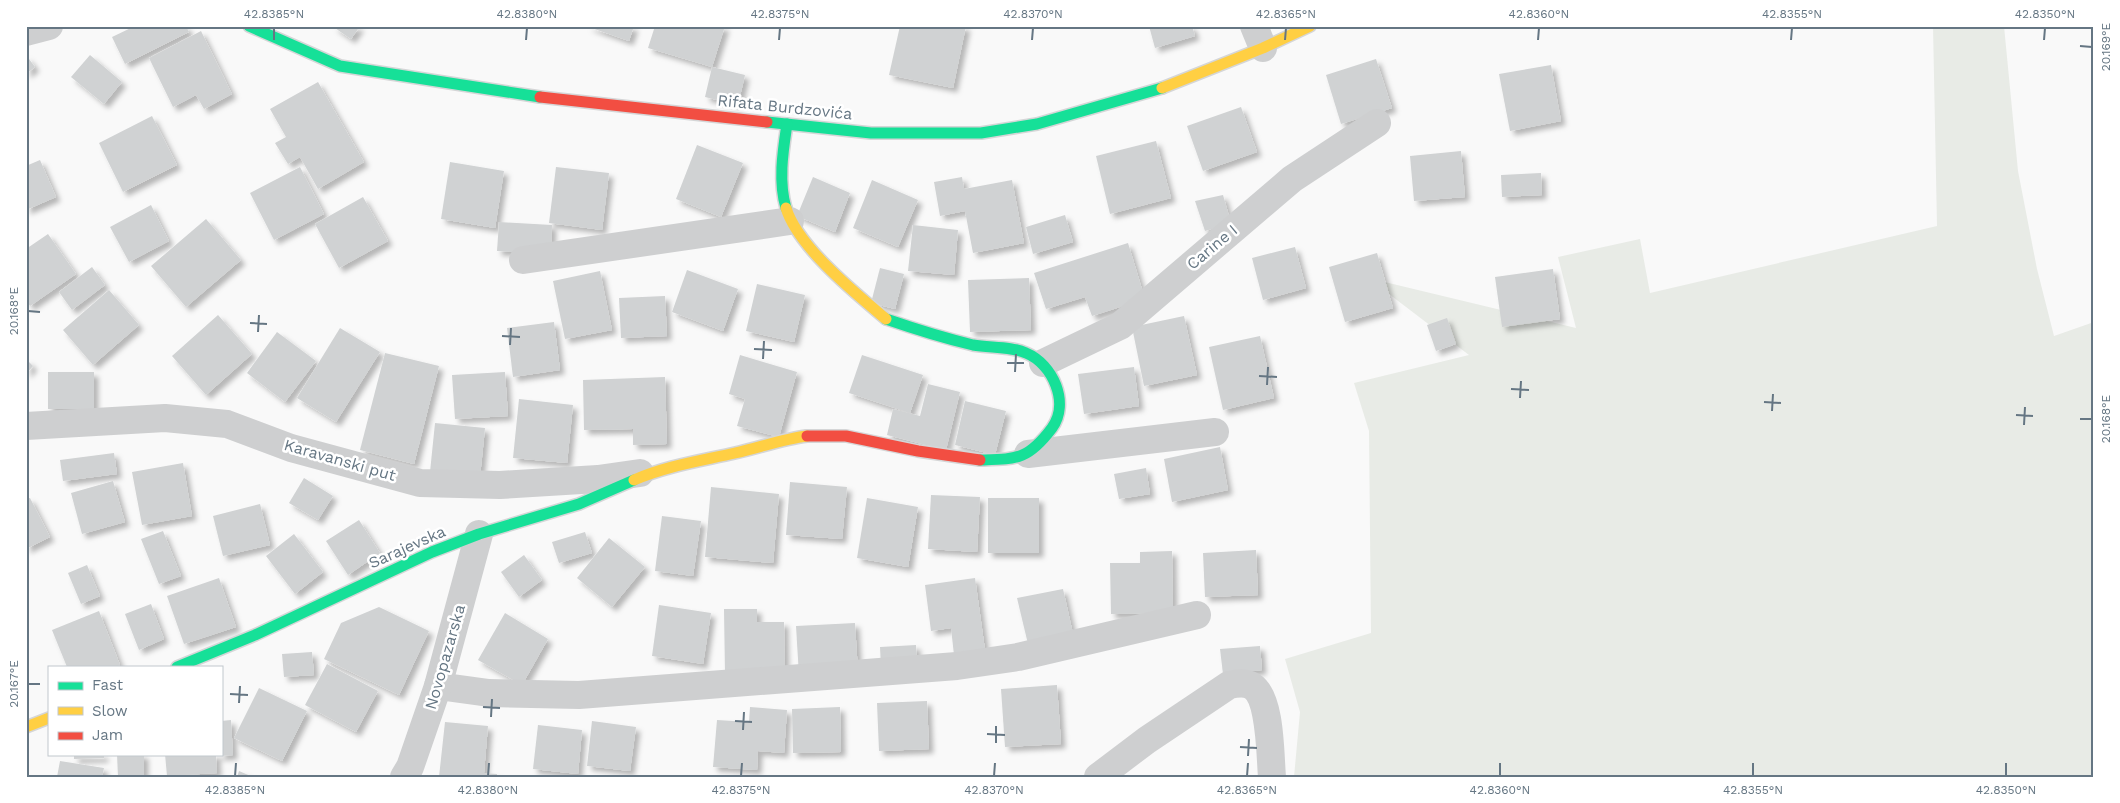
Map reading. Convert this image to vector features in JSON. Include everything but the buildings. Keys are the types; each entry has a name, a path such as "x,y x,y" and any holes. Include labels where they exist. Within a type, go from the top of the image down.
{"street":[{"path":"26,32 49,26"},
{"name":"Rifata Burdzovića","path":"249,26 340,66 559,100 871,134 980,133 1037,124 1151,92 1258,37 1310,26"},
{"name":"Carine I","path":"1043,363 1120,326 1292,179 1377,123"},
{"path":"787,124 783,150 782,180 784,204 790,221 814,252 852,291 886,319 930,334 975,345 1025,352 1043,363 1053,377 1059,401 1057,421 1043,440 1028,454"},
{"path":"523,260 790,221"},
{"name":"Karavanski put","path":"26,426 165,418 227,424 291,448 420,483 500,484 598,479 657,470"},
{"path":"1028,454 1215,432"},
{"name":"Sarajevska","path":"178,666 255,635 432,552 479,534 578,504 657,470 737,453 789,438 809,436 846,436 918,451 980,460 1009,460 1028,454"},
{"name":"Novopazarska","path":"404,777 410,767 438,686 479,534"},
{"path":"438,686 489,693 579,695 957,666 1018,657 1197,614"},
{"path":"1098,777 1147,740 1229,685 1242,682 1252,686 1260,693 1265,709 1272,777"},
{"path":"26,727 48,718"}],"shaded area":[{"path":"1933,26 2004,26 2018,171 2037,269 2054,336 2094,322 2094,777 1294,777 1300,712 1285,659 1371,633 1369,431 1354,383 1469,355 1368,278 1576,328 1558,257 1640,239 1650,293 1937,226"}],"traffic: fast":[{"path":"249,26 340,66 540,97"},
{"path":"767,122 871,133 981,133 1037,124 1162,88"},
{"path":"786,208 782,177 787,124"},
{"path":"886,319 973,345 1007,348 1026,353 1036,358 1051,375 1059,396 1059,407 1057,418 1044,439 1021,456 980,460"},
{"path":"179,666 255,635 432,552 479,534 579,504 634,480"}],"traffic: slow":[{"path":"1162,88 1263,48 1310,26"},
{"path":"786,208 792,223 815,253 844,283 886,319"},
{"path":"634,480 671,467 807,436"},
{"path":"26,727 48,718"}],"traffic: jam":[{"path":"540,97 767,122"},
{"path":"807,436 846,436 918,451 980,460"}]}
